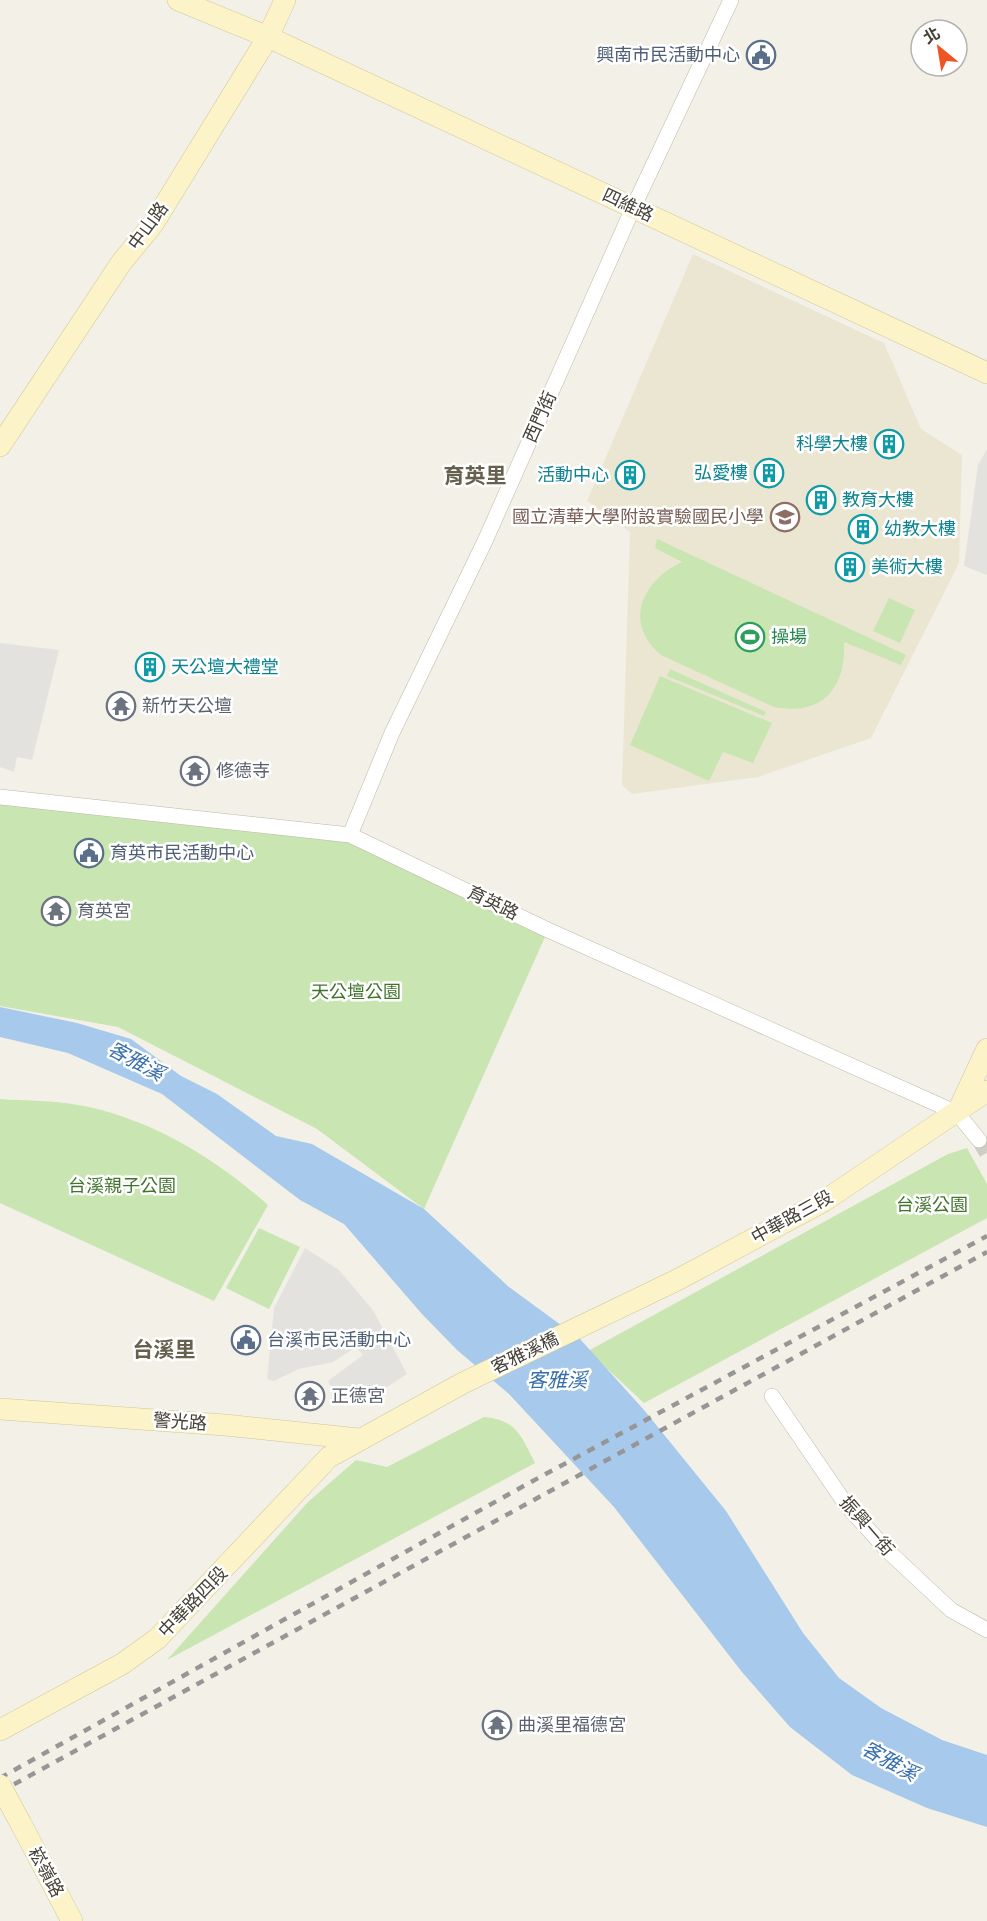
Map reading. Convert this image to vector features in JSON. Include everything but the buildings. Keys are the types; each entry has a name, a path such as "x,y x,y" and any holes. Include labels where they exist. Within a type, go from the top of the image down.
{"street":[{"name":"四維路","path":"178,0 268,37 987,373"},
{"name":"中山路","path":"0,446 121,263 153,224 268,37 285,0"},
{"name":"西門街","path":"351,835 392,733 485,541 633,208 731,0"},
{"name":"育英路","path":"0,798 351,835 548,930 957,1113"},
{"path":"979,1140 957,1113 986,1054"},
{"name":"中華路三段","path":"586,1323 679,1279 824,1201 987,1091"},
{"name":"客雅溪橋","path":"359,1439 464,1383 586,1323"},
{"name":"振興一街","path":"772,1396 848,1506 888,1551 951,1610 987,1630"},
{"name":"警光路","path":"0,1409 225,1425 359,1439"},
{"name":"中華路四段","path":"0,1730 122,1664 157,1640 329,1457 359,1439"},
{"name":"崧嶺路","path":"0,1785 72,1921"}],"shaded area":[{"name":"國立清華大學附設實驗國民小學","path":"693,254 884,343 921,429 962,455 959,563 871,738 758,777 632,794 622,785 630,532 587,501"},
{"path":"987,449 987,575 964,566 978,465"},
{"path":"0,643 59,650 32,760 17,757 14,772 0,767"},
{"path":"305,1248 339,1270 373,1310 407,1374 378,1393 338,1400 328,1381 363,1355 356,1347 333,1362 299,1369 274,1381 267,1379 274,1308"}],"green space":[{"path":"657,539 906,655 901,665 844,642 844,658 836,685 818,703 791,709 774,707 661,655 649,642 642,629 640,616 642,603 657,579 682,562 655,548"},
{"path":"889,598 915,610 900,643 873,631"},
{"path":"670,669 766,712 764,716 667,676"},
{"path":"660,676 772,723 753,763 723,752 709,781 630,745"},
{"name":"天公壇公園","path":"0,801 350,835 548,930 424,1209 317,1129 118,1027 0,1006"},
{"name":"台溪親子公園","path":"0,1099 69,1103 130,1119 203,1156 226,1171 268,1205 214,1301 0,1203"},
{"name":"台溪公園","path":"967,1148 987,1184 987,1218 644,1403 588,1351 948,1154"},
{"path":"259,1228 300,1247 269,1309 226,1288"},
{"path":"484,1417 504,1422 517,1431 535,1463 167,1660 308,1502 356,1460 387,1467"}],"water":[{"name":"客雅溪","path":"0,1007 77,1023 131,1039 181,1076 217,1094 276,1136 312,1144 424,1209 509,1287 580,1339 644,1410 726,1511 803,1633 839,1678 881,1708 942,1740 987,1755 987,1827 927,1808 852,1775 790,1727 742,1672 614,1507 509,1394 457,1350 422,1314 344,1224 300,1200 162,1094 68,1053 0,1037"}],"tunnel":[{"path":"979,1140 987,1154"}],"railway":[{"path":"0,1778 529,1483 987,1236"},
{"path":"0,1792 987,1252"}],"place":[{"name":"興南市民活動中心","path":"761,55"},
{"name":"科學大樓","path":"889,444"},
{"name":"弘愛樓","path":"769,473"},
{"name":"活動中心","path":"630,475"},
{"name":"教育大樓","path":"821,500"},
{"name":"國立清華大學附設實驗國民小學","path":"785,517"},
{"name":"幼教大樓","path":"863,529"},
{"name":"美術大樓","path":"850,567"},
{"name":"操場","path":"750,637"},
{"name":"天公壇大禮堂","path":"150,667"},
{"name":"新竹天公壇","path":"121,706"},
{"name":"修德寺","path":"195,771"},
{"name":"育英市民活動中心","path":"89,853"},
{"name":"育英宮","path":"56,911"},
{"name":"台溪市民活動中心","path":"246,1340"},
{"name":"正德宮","path":"310,1396"},
{"name":"曲溪里福德宮","path":"497,1725"}],"district":[{"name":"育英里","path":"475,476"},
{"name":"台溪里","path":"164,1350"}]}
